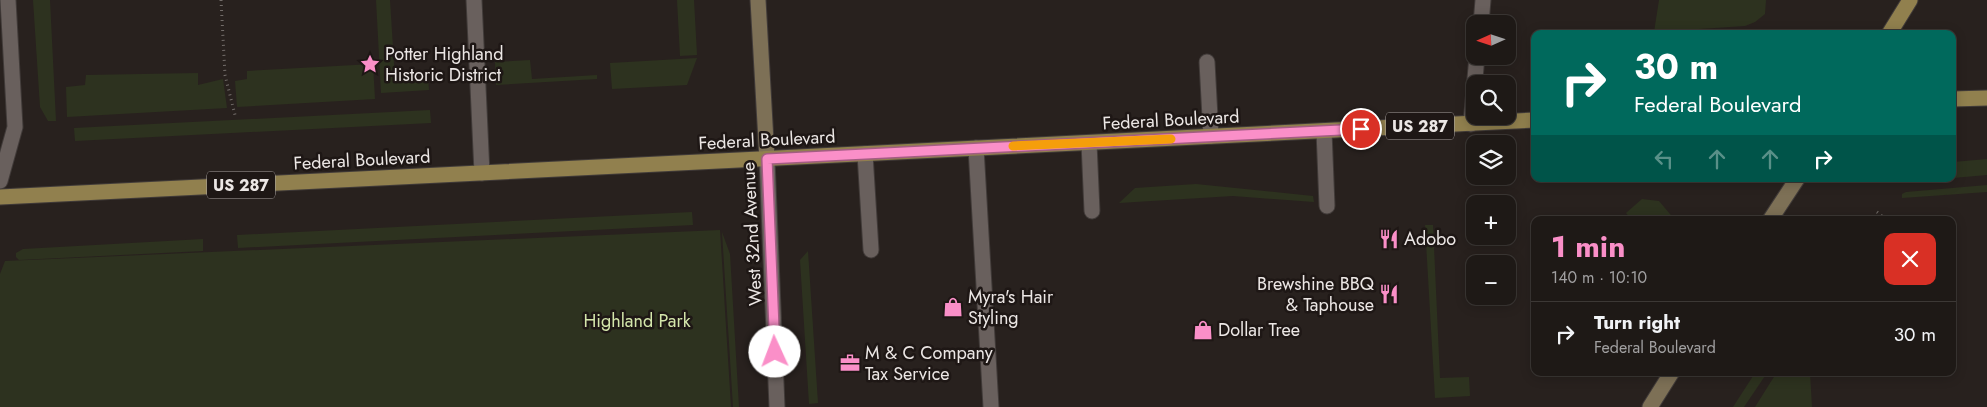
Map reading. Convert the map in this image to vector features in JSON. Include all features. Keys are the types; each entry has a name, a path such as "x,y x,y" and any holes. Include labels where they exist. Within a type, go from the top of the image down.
{"main road":[{"path":"1891,30 1910,0"},
{"path":"1956,99 1987,98"},
{"name":"Federal Boulevard","path":"1516,121 1531,120"},
{"name":"Federal Boulevard","path":"0,197 1466,124"}],"street":[{"path":"0,181 15,126 8,0"},
{"path":"474,0 482,173"},
{"name":"West 32nd Avenue","path":"758,0 767,159 777,407"},
{"path":"1481,15 1483,0"},
{"path":"1207,62 1210,136"},
{"path":"1324,131 1327,206"},
{"path":"1089,143 1092,211"},
{"path":"976,148 991,407"},
{"path":"865,154 871,250"},
{"path":"1773,216 1795,182"},
{"path":"1650,407 1669,376"}],"path":[{"path":"221,0 225,75 234,114"},
{"path":"1877,212 1882,216"}],"green space":[{"path":"33,0 50,0 56,121 48,121 40,107"},
{"path":"376,0 390,0 395,79 428,77 429,90 381,93"},
{"path":"677,0 694,0 697,55 680,56"},
{"path":"1659,0 1766,0 1765,14 1755,22 1745,26 1654,30"},
{"path":"697,58 687,85 612,89 610,63"},
{"path":"530,60 532,79 597,75 597,79 496,85 495,62"},
{"path":"373,64 375,99 237,107 235,81 247,79 247,71"},
{"path":"198,73 198,85 223,79 227,108 67,117 66,87 85,85 86,75"},
{"path":"430,110 431,123 75,141 74,128"},
{"path":"1987,159 1987,175 1956,178 1956,162"},
{"path":"1196,184 1313,196 1314,202 1233,196 1119,203 1135,188"},
{"path":"1987,185 1987,192 1902,198 1902,194 1906,192"},
{"path":"1642,199 1659,201 1672,216 1629,216 1626,213"},
{"path":"692,212 693,225 238,248 237,235"},
{"path":"1425,225 1433,225 1440,378 1469,377 1470,396 1435,398"},
{"name":"Highland Park","path":"720,230 731,407 0,407 0,274 5,261"},
{"path":"722,232 730,254 739,407 733,407"},
{"path":"203,239 203,251 19,260 16,257 16,253 23,249"},
{"path":"808,251 818,403 809,404 800,260"},
{"path":"1753,376 1765,376 1744,407 1733,407"},
{"path":"1774,376 1810,376 1812,407 1755,407"}],"slow traffic":[{"path":"1013,146 1171,139"}],"place":[{"name":"Potter Highland Historic District","path":"370,64"},
{"name":"Adobo","path":"1389,239"},
{"name":"Brewshine BBQ & Taphouse","path":"1389,294"},
{"name":"Myra's Hair Styling","path":"953,307"},
{"name":"Dollar Tree","path":"1203,330"},
{"name":"M & C Company Tax Service","path":"850,363"}],"route":[{"path":"775,352 767,159 1361,129"}]}
